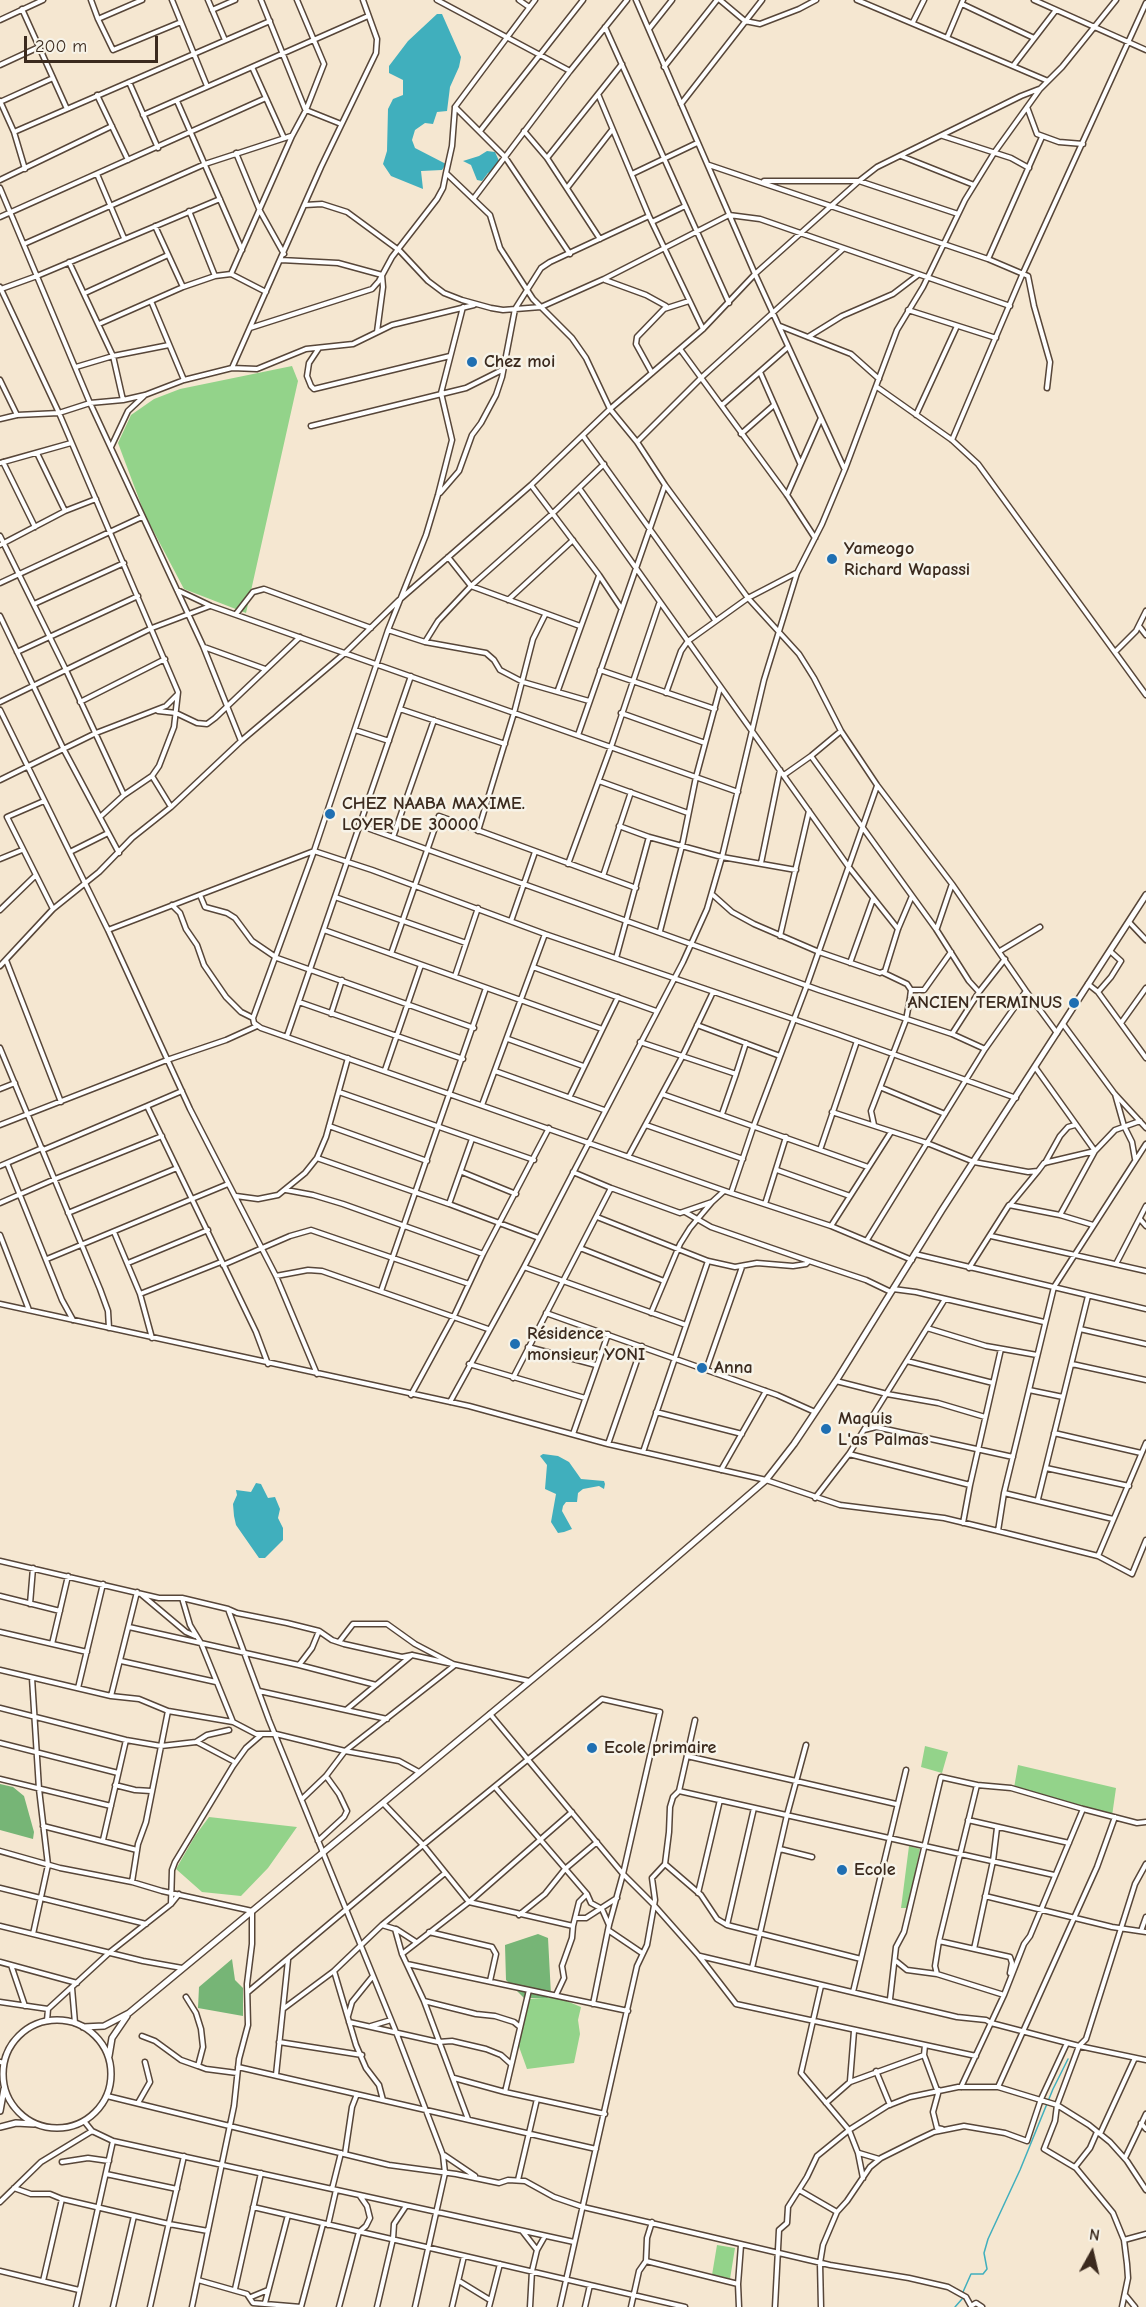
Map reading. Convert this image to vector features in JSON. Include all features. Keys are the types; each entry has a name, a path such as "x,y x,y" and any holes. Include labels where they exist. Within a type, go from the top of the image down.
{"street":[{"path":"0,20 43,0"},
{"path":"91,0 113,50 181,22"},
{"path":"98,19 142,0"},
{"path":"172,0 207,86"},
{"path":"208,0 225,40"},
{"path":"212,9 235,0"},
{"path":"261,0 306,110 342,124"},
{"path":"231,274 292,136 306,110 324,64 297,0"},
{"path":"232,368 376,53 377,39 363,0"},
{"path":"437,0 570,71"},
{"path":"519,0 530,7"},
{"path":"250,329 368,291 376,285 398,249 437,199 452,146 455,107 535,0"},
{"path":"480,131 583,0"},
{"path":"474,198 627,0"},
{"path":"636,0 755,274 845,469"},
{"path":"649,29 672,0"},
{"path":"664,67 718,0 746,21 765,23 816,0"},
{"path":"681,104 762,0"},
{"path":"857,0 1048,81"},
{"path":"913,22 924,0"},
{"path":"1034,0 1146,50"},
{"path":"450,1402 524,1267 674,978 712,894 764,680 797,573 845,469 892,343 927,279 958,214 994,153 1040,89 1062,68 1116,0"},
{"path":"947,38 963,2 1034,38"},
{"path":"952,440 1023,273 1146,3"},
{"path":"22,9 67,109"},
{"path":"1013,66 1056,10"},
{"path":"143,115 368,16"},
{"path":"14,132 270,21"},
{"path":"605,27 729,303"},
{"path":"0,65 39,47"},
{"path":"547,158 622,64"},
{"path":"252,67 284,138"},
{"path":"25,168 14,132 0,102 53,78"},
{"path":"129,82 158,148"},
{"path":"0,966 52,909 119,852 132,838 171,807 241,741 345,653 398,601 531,484 610,409 703,329 755,274 859,181 878,167 1040,89"},
{"path":"598,94 649,216 703,329"},
{"path":"97,95 128,160"},
{"path":"0,217 266,98"},
{"path":"177,100 242,250"},
{"path":"455,107 505,157 570,254"},
{"path":"1027,107 1032,116 1034,130 1042,137 1083,144"},
{"path":"0,180 112,126"},
{"path":"567,188 612,129"},
{"path":"524,131 547,158 600,239"},
{"path":"24,244 205,164 292,136"},
{"path":"942,136 1024,164 1029,168"},
{"path":"987,259 1042,137"},
{"path":"632,174 697,143"},
{"path":"236,153 260,211 284,254"},
{"path":"901,156 974,185"},
{"path":"708,165 1023,273 1030,280 1034,306 1048,352 1050,362 1047,388"},
{"path":"446,173 490,215 500,248 527,290 572,338 586,358 610,409 637,442 748,598 799,654 841,731 877,785 952,884 1057,1033"},
{"path":"97,174 124,238"},
{"path":"760,181 859,181 958,214"},
{"path":"0,188 90,403 203,646 241,741"},
{"path":"100,817 124,795 152,776 168,745 176,713 178,692 166,659 59,413 0,288 37,276 219,199"},
{"path":"305,205 322,204 347,212 398,249 428,281 444,293 478,305 515,309 541,307 604,279 729,215 752,217 1010,306"},
{"path":"652,222 685,206"},
{"path":"189,212 214,276"},
{"path":"438,495 462,465 472,435 496,395 515,309 544,265 649,216"},
{"path":"155,226 183,287"},
{"path":"637,442 702,377 843,249"},
{"path":"85,293 168,255"},
{"path":"281,260 338,263 382,275"},
{"path":"69,262 113,356 123,400"},
{"path":"99,324 214,276 231,274 266,292"},
{"path":"377,333 383,287 382,275"},
{"path":"808,338 842,316 893,294 918,275"},
{"path":"604,279 646,295 667,307"},
{"path":"151,301 184,380"},
{"path":"652,373 635,341 667,307 690,301"},
{"path":"0,419 17,415 59,413 90,403 123,400 145,395 184,380 232,368 257,369 306,349 354,344 392,325 478,305"},
{"path":"253,1018 277,958 398,601 426,535 438,495 452,440 441,393 463,307"},
{"path":"908,310 996,338"},
{"path":"780,326 851,354 879,379"},
{"path":"916,415 957,326"},
{"path":"76,367 113,356 170,345"},
{"path":"722,405 789,347"},
{"path":"320,348 309,363 307,376 310,386 315,389 451,356"},
{"path":"681,349 787,495 814,538"},
{"path":"311,426 466,388 502,370"},
{"path":"760,372 800,463"},
{"path":"1,383 17,415"},
{"path":"877,387 952,440 978,464 1146,695"},
{"path":"111,447 128,411 145,395"},
{"path":"741,434 774,405"},
{"path":"787,495 821,417"},
{"path":"583,436 716,620"},
{"path":"35,527 1,462 71,443"},
{"path":"37,453 64,512"},
{"path":"425,642 438,621 471,586 604,464"},
{"path":"531,484 621,608"},
{"path":"578,735 665,484"},
{"path":"579,488 848,866 898,929"},
{"path":"2,544 64,512 96,499"},
{"path":"0,583 142,517"},
{"path":"0,536 50,636 124,795"},
{"path":"508,600 573,540"},
{"path":"448,557 471,586 580,626"},
{"path":"34,604 124,563"},
{"path":"666,693 681,651 688,640 748,598 797,573"},
{"path":"558,690 599,575"},
{"path":"236,614 254,592 264,589 371,628"},
{"path":"176,590 211,606 738,792"},
{"path":"17,652 138,596"},
{"path":"568,864 611,747 659,603"},
{"path":"0,702 152,628 211,606"},
{"path":"1115,652 1139,626 1146,611"},
{"path":"478,831 523,682 533,639 545,615"},
{"path":"0,616 64,750 119,852"},
{"path":"1139,626 1146,634"},
{"path":"388,630 425,642 486,653 501,670 523,682 558,690 590,701"},
{"path":"155,711 176,713 197,723 207,724 300,637"},
{"path":"203,646 265,669"},
{"path":"80,702 166,659"},
{"path":"600,670 715,709"},
{"path":"286,1036 411,676"},
{"path":"660,932 682,846 696,777 721,687"},
{"path":"0,780 29,768 96,733 155,711 171,702 178,692"},
{"path":"400,709 505,744"},
{"path":"0,710 108,930 182,1091 276,1276 317,1374"},
{"path":"621,714 705,743"},
{"path":"393,837 434,720"},
{"path":"355,730 389,741"},
{"path":"784,775 841,731"},
{"path":"811,756 979,992"},
{"path":"761,863 780,770"},
{"path":"152,776 171,807"},
{"path":"598,781 688,813"},
{"path":"731,1193 877,785"},
{"path":"603,876 631,792"},
{"path":"0,820 44,801"},
{"path":"780,936 809,811"},
{"path":"391,954 439,816 636,888"},
{"path":"7,817 52,909"},
{"path":"359,825 951,1034 985,1049"},
{"path":"619,826 649,837 722,857 796,870"},
{"path":"70,852 108,833"},
{"path":"616,958 649,837"},
{"path":"0,859 22,850"},
{"path":"108,930 314,851 1016,1098"},
{"path":"511,921 535,852"},
{"path":"0,909 35,876"},
{"path":"936,929 952,884"},
{"path":"712,894 732,912 780,936 819,952 884,973 907,984 911,990 906,1020 872,1111 874,1125"},
{"path":"200,895 205,907 227,913 235,918 252,941 277,958 474,1028"},
{"path":"83,2027 104,2025 129,2013 530,1681 714,1527 766,1480 794,1444 836,1381 1146,895"},
{"path":"884,973 898,929 912,896"},
{"path":"335,897 466,943"},
{"path":"850,963 873,899"},
{"path":"172,905 180,913 204,965 226,997 241,1012 253,1018 257,1026"},
{"path":"455,976 478,908"},
{"path":"1129,922 1146,940"},
{"path":"1000,951 1040,927"},
{"path":"324,930 602,1029"},
{"path":"482,1105 508,1040 545,934"},
{"path":"1098,992 1121,961 1110,951"},
{"path":"911,990 924,990 951,952"},
{"path":"951,1034 979,992 1005,959"},
{"path":"6,960 61,1102"},
{"path":"385,1070 421,965"},
{"path":"534,967 656,1011"},
{"path":"331,1014 342,980"},
{"path":"1089,984 1098,992 1146,1058"},
{"path":"381,1291 440,1127 486,988"},
{"path":"867,1240 985,1049 1026,991"},
{"path":"628,1156 681,1058 713,992"},
{"path":"1121,1023 1145,992"},
{"path":"570,1096 618,997"},
{"path":"298,1002 463,1059"},
{"path":"1063,1024 1114,1093 1146,1128"},
{"path":"698,1025 780,1056"},
{"path":"0,1125 167,1060 226,1040 257,1026 914,1257 1146,1309"},
{"path":"508,1040 583,1066"},
{"path":"820,1150 857,1041"},
{"path":"640,1042 681,1058 736,1074"},
{"path":"722,1114 746,1043"},
{"path":"0,1048 108,1311 109,1328"},
{"path":"235,1196 266,1198 286,1190 305,1173 316,1158 329,1126 348,1057"},
{"path":"1035,1067 1095,1151"},
{"path":"495,1071 604,1110"},
{"path":"0,1089 15,1083"},
{"path":"882,1088 945,1114"},
{"path":"0,1166 182,1091"},
{"path":"339,1092 534,1160"},
{"path":"1114,1093 1124,1126 1132,1142 1135,1159"},
{"path":"662,1094 868,1167"},
{"path":"147,1106 256,1332 268,1364"},
{"path":"832,1112 927,1143 974,1162 1028,1172 1038,1171"},
{"path":"1060,1215 1095,1151 1115,1130 1140,1121"},
{"path":"646,1125 743,1159"},
{"path":"969,1268 1010,1205 1044,1163 1060,1136 1068,1127 1075,1125"},
{"path":"329,1126 427,1161"},
{"path":"411,1395 549,1128"},
{"path":"831,1226 891,1132"},
{"path":"0,1203 162,1136"},
{"path":"765,1204 786,1137"},
{"path":"450,1204 472,1139"},
{"path":"998,1531 1004,1493 1054,1287 1146,1144"},
{"path":"1142,1150 1146,1154"},
{"path":"1044,1163 1095,1151"},
{"path":"316,1158 450,1204 539,1238"},
{"path":"7,1163 65,1306 74,1321"},
{"path":"68,1213 177,1168"},
{"path":"777,1170 850,1196"},
{"path":"462,1172 516,1194"},
{"path":"573,1172 678,1212 685,1212 712,1202"},
{"path":"47,1259 228,1184"},
{"path":"513,1377 611,1188"},
{"path":"286,1190 313,1195 405,1224 483,1254"},
{"path":"651,1313 677,1250 697,1220 724,1191"},
{"path":"1010,1205 1060,1215 1092,1225"},
{"path":"1116,1264 1146,1206"},
{"path":"685,1212 697,1220 744,1239 892,1290 945,1299 1044,1322"},
{"path":"597,1217 708,1261 742,1267 757,1263 801,1265 809,1261"},
{"path":"1140,1219 1146,1226"},
{"path":"127,1263 208,1230"},
{"path":"140,1294 311,1230 469,1284"},
{"path":"114,1232 140,1294 152,1338"},
{"path":"0,1235 29,1311"},
{"path":"991,1236 1146,1271"},
{"path":"580,1248 664,1281"},
{"path":"643,1452 708,1261"},
{"path":"524,1267 686,1325"},
{"path":"706,1370 742,1267"},
{"path":"276,1276 319,1270 488,1329"},
{"path":"1038,1499 1088,1296"},
{"path":"815,1498 849,1454 945,1299"},
{"path":"0,1304 450,1402 608,1444 766,1480 840,1505 920,1515 998,1531 1098,1557 1132,1574 1146,1540"},
{"path":"546,1313 766,1391 815,1412"},
{"path":"927,1328 1001,1349 1037,1355"},
{"path":"1080,1329 1146,1344"},
{"path":"573,1434 608,1335"},
{"path":"608,1444 642,1346"},
{"path":"528,1347 596,1365"},
{"path":"963,1523 1001,1349"},
{"path":"907,1362 993,1383"},
{"path":"469,1364 585,1398"},
{"path":"1071,1364 1146,1380"},
{"path":"836,1381 887,1394 938,1403 985,1417"},
{"path":"1029,1390 1063,1396"},
{"path":"721,1470 766,1391"},
{"path":"656,1412 742,1434"},
{"path":"872,1417 876,1427"},
{"path":"863,1430 876,1427 1013,1456"},
{"path":"1054,1433 1142,1453"},
{"path":"1098,1557 1146,1443"},
{"path":"849,1454 970,1485"},
{"path":"1046,1468 1129,1486"},
{"path":"1004,1493 1113,1518"},
{"path":"0,1561 159,1598 182,1598 319,1631 339,1642 402,1657 412,1655 530,1681"},
{"path":"30,1604 33,1568"},
{"path":"52,1644 68,1576"},
{"path":"78,1688 103,1584"},
{"path":"111,1696 138,1593"},
{"path":"138,1593 186,1632 196,1637"},
{"path":"0,1596 60,1611"},
{"path":"182,1598 196,1637 201,1643 233,1722"},
{"path":"228,1609 443,2155 445,2173 415,2307"},
{"path":"233,1621 237,1613"},
{"path":"339,1642 353,1624 387,1624 415,1644 455,1665"},
{"path":"129,1626 299,1665 376,1686"},
{"path":"299,1665 317,1640 319,1631"},
{"path":"0,1632 87,1652"},
{"path":"345,1710 412,1655"},
{"path":"122,1661 216,1682"},
{"path":"302,1800 326,1776 345,1751 455,1665"},
{"path":"0,1670 111,1696 139,1699 168,1712 233,1722 262,1735"},
{"path":"32,1678 39,1789 48,1865 33,1934"},
{"path":"259,1691 388,1719"},
{"path":"248,1992 602,1699 660,1712 593,2004"},
{"path":"0,1708 126,1740 161,1746 196,1742 207,1735 230,1730"},
{"path":"132,1882 137,1850 147,1822 168,1712"},
{"path":"490,1714 623,1874 699,1956 736,2004 976,2056"},
{"path":"560,2307 628,2011 642,1953 647,1945 653,1904 652,1878 665,1864 670,1807 673,1797 679,1791 695,1720"},
{"path":"171,1904 172,1870 190,1836 254,1739 262,1735 276,1734 345,1751 399,1761 419,1772"},
{"path":"103,1840 126,1740"},
{"path":"196,1742 233,1761"},
{"path":"0,1743 118,1773"},
{"path":"752,1968 787,1815 806,1745"},
{"path":"687,1756 897,1804"},
{"path":"853,1992 906,1770"},
{"path":"318,1841 344,1817 347,1811 339,1794 326,1776"},
{"path":"890,2000 896,1947 904,1932 941,1777 977,1785 1011,1788 1083,1809 1137,1822 1146,1822"},
{"path":"0,1779 111,1806"},
{"path":"115,1785 152,1791"},
{"path":"937,1974 935,1966 939,1941 977,1785"},
{"path":"495,1786 587,1894 591,1903 602,1909 609,1928 642,1953"},
{"path":"679,1791 1054,1875"},
{"path":"698,1893 720,1800"},
{"path":"383,1802 423,1845 469,1902 573,1926"},
{"path":"727,1926 754,1808"},
{"path":"961,2087 1004,1995 1083,1809"},
{"path":"402,1954 469,1902 572,1812"},
{"path":"998,2087 1097,1867 1115,1817"},
{"path":"968,1820 1069,1843"},
{"path":"43,1826 137,1850"},
{"path":"974,1949 993,1861 997,1828"},
{"path":"518,1915 545,1894 565,1869 597,1842"},
{"path":"780,1849 812,1857"},
{"path":"0,1851 48,1865 132,1882 252,1911"},
{"path":"665,1864 698,1893 717,1919 727,1926 861,1959"},
{"path":"1122,2307 1128,2277 1124,2240 1113,2213 1075,2167 1044,2149 1056,2121 1057,2105 1079,2046 1086,2039 1135,1884 1145,1871 1146,1864"},
{"path":"283,2009 334,1971 382,1925 446,1874"},
{"path":"0,1888 147,1924"},
{"path":"47,2021 48,2009 110,1952 171,1904 179,1894"},
{"path":"556,1995 564,1978 562,1966 572,1938 580,1899 587,1894"},
{"path":"985,1896 1112,1927 1144,1932 1146,1917"},
{"path":"576,1918 586,1918 617,1898"},
{"path":"192,2307 230,2127 238,2067 248,2025 252,1911"},
{"path":"382,1925 395,1929 416,1942"},
{"path":"0,1926 183,1968"},
{"path":"395,1929 402,1954 424,2001 469,2120"},
{"path":"429,1932 492,1947 496,1954 490,1982"},
{"path":"939,1941 1010,1957 1012,1963 1009,1982"},
{"path":"699,1956 957,2017 986,2020 1067,2043 1146,2060"},
{"path":"276,2075 288,1959"},
{"path":"895,1961 907,1970 937,1974 1004,1995"},
{"path":"0,1962 77,1983"},
{"path":"407,1964 628,2011"},
{"path":"10,1965 25,2006"},
{"path":"334,1971 343,2006 366,2068 379,2085 383,2100"},
{"path":"348,2019 352,2002 373,1976"},
{"path":"821,1986 801,2073 849,2130 858,2153 863,2178"},
{"path":"72,1987 75,2023"},
{"path":"505,2092 529,1990"},
{"path":"186,1997 196,2013 201,2029 203,2047 198,2066"},
{"path":"424,2001 476,2014 495,2016 520,2026"},
{"path":"0,2002 48,2009"},
{"path":"343,2006 352,2002"},
{"path":"0,2127 16,2123 61,2128 84,2121 100,2108 107,2096 112,2077 109,2058 112,2038 129,2013"},
{"path":"348,2019 367,2026 438,2042 453,2041 486,2049 501,2055 511,2064"},
{"path":"367,2026 391,2020"},
{"path":"0,2111 4,2087 2,2062 11,2046 23,2032 47,2021 75,2023 101,2042 109,2058"},
{"path":"850,2082 854,2031"},
{"path":"142,2036 155,2041 181,2060 198,2066 237,2073"},
{"path":"279,2042 362,2055"},
{"path":"821,2307 820,2263 823,2245 837,2212 870,2167 879,2159 917,2139 944,2130 972,2127 1005,2133 1027,2142 1041,2099 1067,2043"},
{"path":"925,2045 924,2055 938,2090 933,2112 937,2128 944,2130"},
{"path":"826,2103 850,2082 924,2055"},
{"path":"1075,2167 1090,2148 1135,2058"},
{"path":"138,2103 150,2082 145,2062"},
{"path":"238,2067 596,2150"},
{"path":"876,2071 891,2105"},
{"path":"453,2077 505,2092 604,2114"},
{"path":"4,2087 16,2110 36,2124"},
{"path":"775,2307 778,2230 787,2223 788,2207 820,2151 849,2130 891,2105 910,2097 961,2087 998,2087 1057,2105 1098,2133 1125,2158 1146,2190"},
{"path":"251,2297 253,2305 265,2303 301,2307 334,2190 352,2107 357,2094"},
{"path":"107,2096 389,2164 499,2183 518,2180 532,2184 554,2197 583,2207 820,2263 948,2287 966,2297 971,2306 976,2303 982,2307"},
{"path":"518,2180 537,2099"},
{"path":"1125,2158 1146,2114"},
{"path":"84,2121 92,2131 113,2141 574,2242"},
{"path":"1141,2123 1146,2129"},
{"path":"0,2202 41,2162 92,2131"},
{"path":"76,2307 113,2141"},
{"path":"858,2153 879,2159"},
{"path":"443,2155 478,2178"},
{"path":"150,2307 184,2157"},
{"path":"62,2162 88,2158 109,2161"},
{"path":"106,2174 177,2189"},
{"path":"235,2289 261,2174"},
{"path":"14,2188 31,2194 50,2194 98,2208 208,2231"},
{"path":"799,2190 837,2212"},
{"path":"339,2307 359,2232 370,2218 367,2206 360,2196"},
{"path":"43,2281 62,2199"},
{"path":"377,2307 393,2240 394,2224 407,2206"},
{"path":"253,2207 685,2307"},
{"path":"265,2303 288,2215"},
{"path":"113,2307 134,2216"},
{"path":"631,2307 639,2271 646,2262 647,2238 652,2222"},
{"path":"523,2232 537,2250"},
{"path":"1124,2240 1146,2234"},
{"path":"530,2307 532,2271 537,2250 545,2236"},
{"path":"739,2307 741,2245"},
{"path":"452,2307 464,2256"},
{"path":"646,2262 738,2284"},
{"path":"489,2307 500,2264"},
{"path":"0,2271 79,2290"},
{"path":"198,2280 235,2289 251,2297 268,2290"},
{"path":"459,2281 490,2300"},
{"path":"585,2307 590,2285"},
{"path":"1125,2296 1135,2307"}],"green space":[{"path":"292,366 298,381 246,613 184,589 145,515 118,443 131,415 154,399 180,389"},
{"path":"925,1746 948,1752 942,1773 921,1767"},
{"path":"1018,1765 1116,1788 1112,1816 1014,1788"},
{"path":"0,1784 13,1787 24,1796 34,1832 33,1839 0,1830"},
{"path":"209,1817 297,1827 268,1868 241,1896 202,1892 176,1869"},
{"path":"909,1846 920,1849 908,1908 901,1908"},
{"path":"538,1934 548,1938 551,1995 547,1998 524,1998 506,1980 505,1945"},
{"path":"232,1959 235,1980 243,1988 243,2016 198,2008 199,1987"},
{"path":"557,1997 581,2007 578,2020 580,2034 574,2063 527,2069 518,2044 528,1999"},
{"path":"717,2245 735,2248 730,2279 712,2275"}],"water":[{"path":"437,14 442,14 461,57 450,87 447,111 437,112 433,124 425,123 415,130 412,140 415,148 446,164 442,170 421,171 423,189 391,176 383,164 387,151 388,109 393,99 403,95 403,80 389,73 389,66 408,41"},
{"path":"487,151 495,152 500,163 496,170 488,173 482,181 477,180 471,165 463,161"},
{"path":"543,1454 558,1456 569,1462 581,1479 604,1481 605,1484 604,1489 599,1486 583,1489 578,1493 577,1502 566,1502 562,1511 572,1529 564,1532 558,1533 551,1522 556,1494 545,1489 547,1465 540,1456"},
{"path":"256,1483 261,1484 268,1498 275,1497 280,1509 278,1518 283,1528 283,1540 265,1558 259,1558 236,1525 234,1516 233,1504 237,1495 236,1490 251,1492"}],"waterway":[{"path":"963,2292 971,2274 983,2274 987,2269 984,2253 988,2239 1068,2059"},
{"path":"955,2307 962,2299"}],"place":[{"name":"Chez moi","path":"472,362"},
{"name":"Yameogo Richard Wapassi","path":"832,559"},
{"name":"CHEZ NAABA MAXIME. LOYER DE 30000","path":"330,814"},
{"name":"ANCIEN TERMINUS","path":"1074,1003"},
{"name":"Résidence monsieur YONI","path":"515,1344"},
{"name":"Anna","path":"702,1368"},
{"name":"Maquis L'as Palmas","path":"826,1429"},
{"name":"Ecole primaire","path":"592,1748"},
{"name":"Ecole","path":"842,1870"}]}
